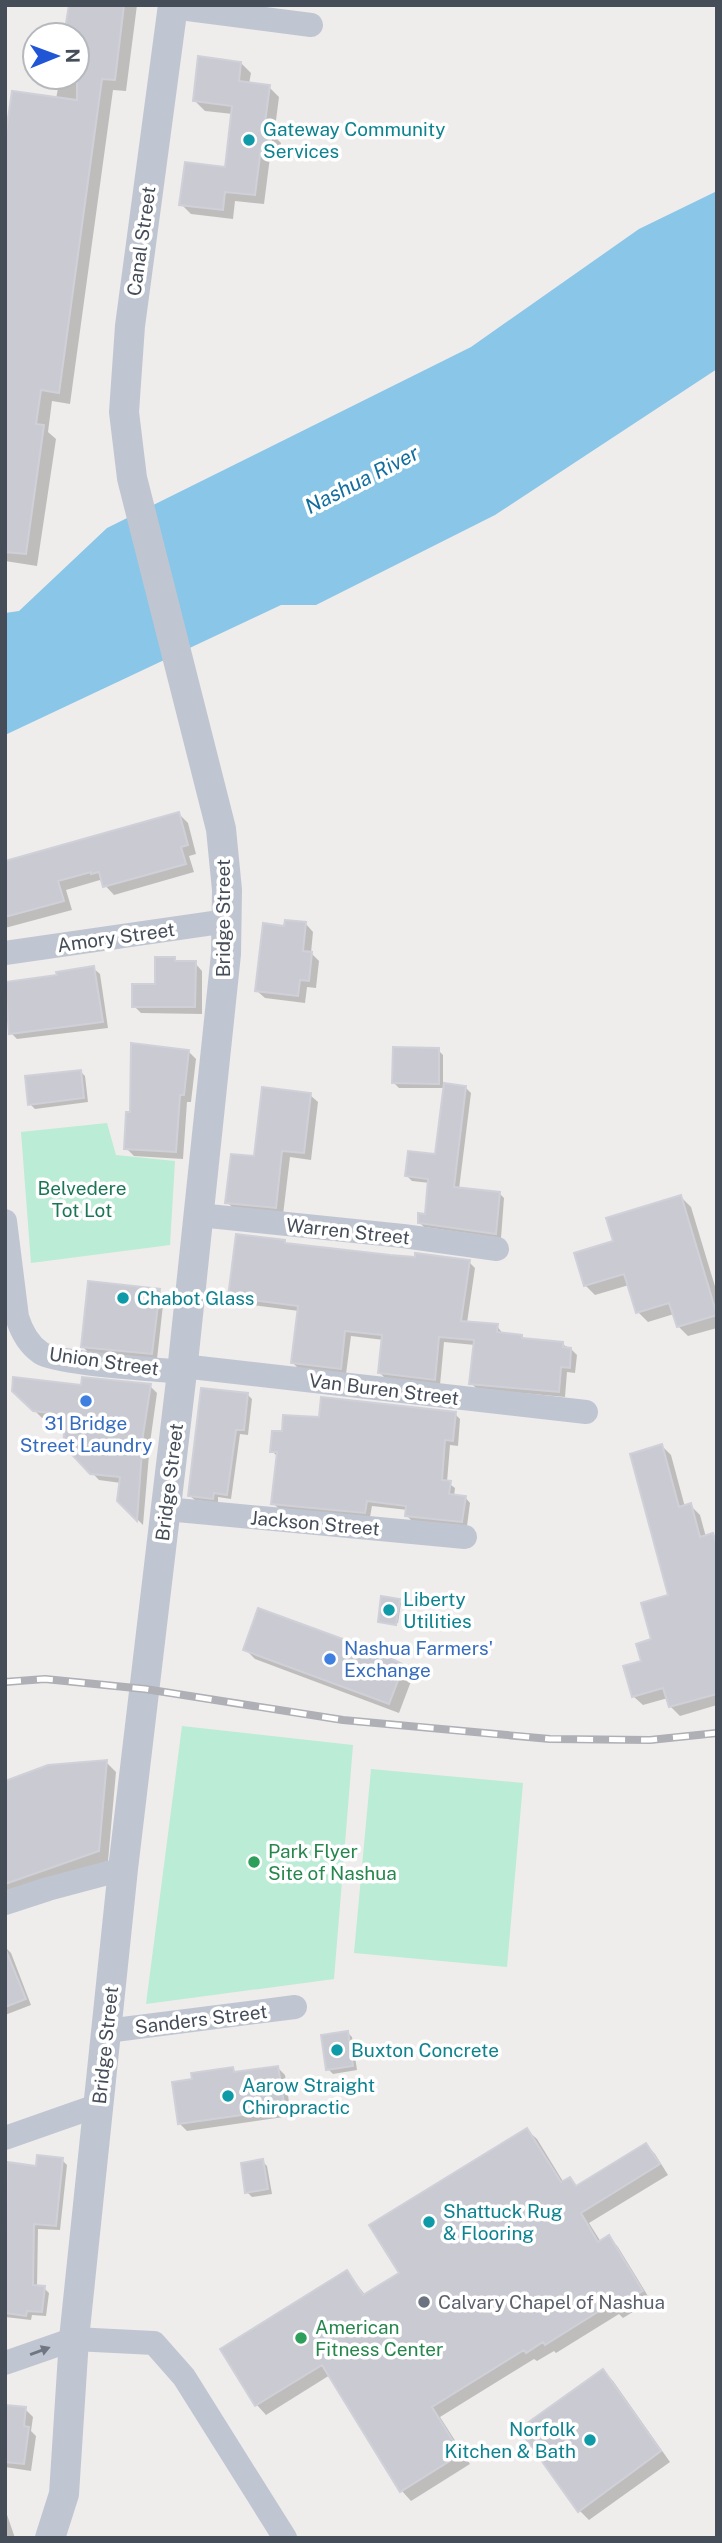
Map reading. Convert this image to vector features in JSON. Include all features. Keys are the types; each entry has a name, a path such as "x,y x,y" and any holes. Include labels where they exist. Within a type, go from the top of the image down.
{"street":[{"path":"172,6 311,24"},
{"name":"Canal Street","path":"132,478 124,411 126,357 172,6"},
{"name":"Bridge Street","path":"70,2538 64,2494 75,2339 123,1869 220,1022 227,921 221,830 132,478"},
{"name":"Amory Street","path":"5,953 227,921"},
{"name":"Warren Street","path":"199,1216 498,1249"},
{"name":"Union Street","path":"5,1221 17,1317 21,1329 40,1352 49,1356 182,1369"},
{"name":"Van Buren Street","path":"182,1369 586,1412"},
{"name":"Jackson Street","path":"166,1509 465,1537"},
{"path":"5,1903 123,1869"},
{"name":"Sanders Street","path":"107,2031 295,2007"},
{"path":"5,2138 99,2105"},
{"path":"5,2363 75,2339 154,2343 184,2377 285,2538"},
{"name":"Bridge Street","path":"50,2538 64,2494"}],"green space":[{"name":"Belvedere Tot Lot","path":"107,1123 116,1155 175,1161 170,1245 31,1263 21,1132"},
{"name":"Park Flyer Site of Nashua","path":"182,1726 353,1745 334,1979 146,2004"},
{"path":"371,1769 523,1783 507,1967 354,1953"}],"water":[{"name":"Nashua River","path":"717,191 717,369 495,515 316,605 281,605 5,735 5,613 19,611 107,528 471,347 639,229"}],"building":[{"path":"69,5 124,5 115,80 102,79 59,393 41,390 36,424 44,425 26,554 5,552 5,139 12,91 77,100 77,91 91,91 91,21 66,21"},
{"name":"Gateway Community Services","path":"198,56 241,62 239,81 270,85 264,130 272,131 270,149 261,148 255,195 225,192 223,210 179,205 185,162 225,167 232,106 193,101"},
{"path":"179,812 188,845 181,847 186,864 103,887 99,872 58,881 64,901 5,917 5,861"},
{"path":"285,920 306,922 303,951 312,952 309,981 300,980 298,996 255,991 263,923 284,926"},
{"path":"155,957 196,961 195,1007 132,1007 132,984 155,984"},
{"path":"94,966 103,1022 9,1034 5,982 57,975 56,972"},
{"path":"131,1043 189,1050 184,1095 180,1095 176,1152 124,1149 126,1112 130,1112"},
{"path":"393,1047 439,1048 439,1084 392,1083"},
{"path":"81,1070 84,1098 28,1105 25,1076"},
{"path":"444,1083 466,1086 454,1187 500,1192 496,1234 418,1223 418,1213 425,1214 428,1179 405,1176 408,1151 435,1154"},
{"path":"262,1087 311,1093 304,1153 282,1151 276,1208 225,1203 231,1154 254,1156"},
{"path":"681,1195 717,1315 677,1327 669,1303 636,1313 624,1274 584,1286 574,1253 613,1241 606,1218"},
{"path":"236,1234 285,1240 285,1243 390,1255 415,1257 415,1253 470,1260 461,1321 498,1324 497,1332 522,1335 522,1338 563,1342 563,1347 571,1348 570,1368 561,1367 559,1392 469,1384 474,1340 439,1337 435,1380 378,1373 382,1335 345,1331 341,1369 291,1363 298,1306 228,1297"},
{"path":"88,1281 160,1289 152,1354 81,1347"},
{"name":"31 Bridge Street Laundry","path":"13,1377 81,1385 82,1377 151,1384 143,1435 137,1521 117,1501 120,1477 90,1474 63,1445 65,1424 49,1423 50,1413 33,1411 12,1391"},
{"path":"201,1388 248,1393 244,1430 236,1430 227,1495 214,1493 213,1499 188,1496"},
{"path":"321,1397 456,1412 453,1441 445,1440 442,1480 451,1481 449,1494 466,1496 462,1522 405,1516 406,1506 367,1501 365,1513 271,1504 277,1452 270,1452 272,1431 282,1431 283,1415 319,1417"},
{"path":"662,1444 679,1507 691,1503 700,1537 713,1533 717,1546 717,1694 669,1707 663,1688 632,1697 623,1666 641,1661 636,1644 651,1639 641,1603 668,1595 630,1454"},
{"name":"Liberty Utilities","path":"381,1596 400,1599 396,1625 378,1622"},
{"name":"Nashua Farmers' Exchange","path":"258,1608 381,1653 404,1665 389,1704 243,1650"},
{"path":"107,1760 99,1851 5,1884 5,1781 48,1765"},
{"path":"5,1948 26,1999 5,2007"},
{"name":"Buxton Concrete","path":"348,2031 353,2066 326,2070 321,2035"},
{"name":"Aarow Straight Chiropractic","path":"278,2066 285,2109 178,2124 172,2082 192,2079 191,2073 233,2067 234,2072"},
{"path":"527,2128 561,2182 570,2177 576,2186 646,2143 660,2164 581,2213 598,2242 609,2235 643,2291 612,2309 609,2305 545,2345 543,2342 526,2353 524,2350 432,2407 461,2454 400,2492 322,2365 255,2406 220,2349 347,2270 363,2295 399,2273 369,2225"},
{"path":"37,2155 63,2158 56,2226 34,2224 33,2285 45,2286 42,2312 27,2311 26,2316 5,2313 7,2162 36,2166"},
{"path":"263,2159 268,2189 245,2193 241,2163"},
{"name":"Norfolk Kitchen & Bath","path":"603,2369 661,2451 578,2512 519,2429"},
{"path":"5,2405 26,2407 24,2426 29,2427 24,2464 5,2462"}],"railway":[{"path":"5,1682 45,1679 145,1689 343,1720 550,1739 650,1740 717,1733"}],"place":[{"name":"Gateway Community Services","path":"249,140"},
{"name":"Chabot Glass","path":"123,1298"},
{"name":"31 Bridge Street Laundry","path":"86,1401"},
{"name":"Liberty Utilities","path":"389,1610"},
{"name":"Nashua Farmers' Exchange","path":"330,1659"},
{"name":"Park Flyer Site of Nashua","path":"254,1862"},
{"name":"Buxton Concrete","path":"337,2050"},
{"name":"Aarow Straight Chiropractic","path":"228,2096"},
{"name":"Shattuck Rug & Flooring","path":"429,2222"},
{"name":"Calvary Chapel of Nashua","path":"424,2302"},
{"name":"American Fitness Center","path":"301,2338"},
{"name":"Norfolk Kitchen & Bath","path":"590,2440"}]}
